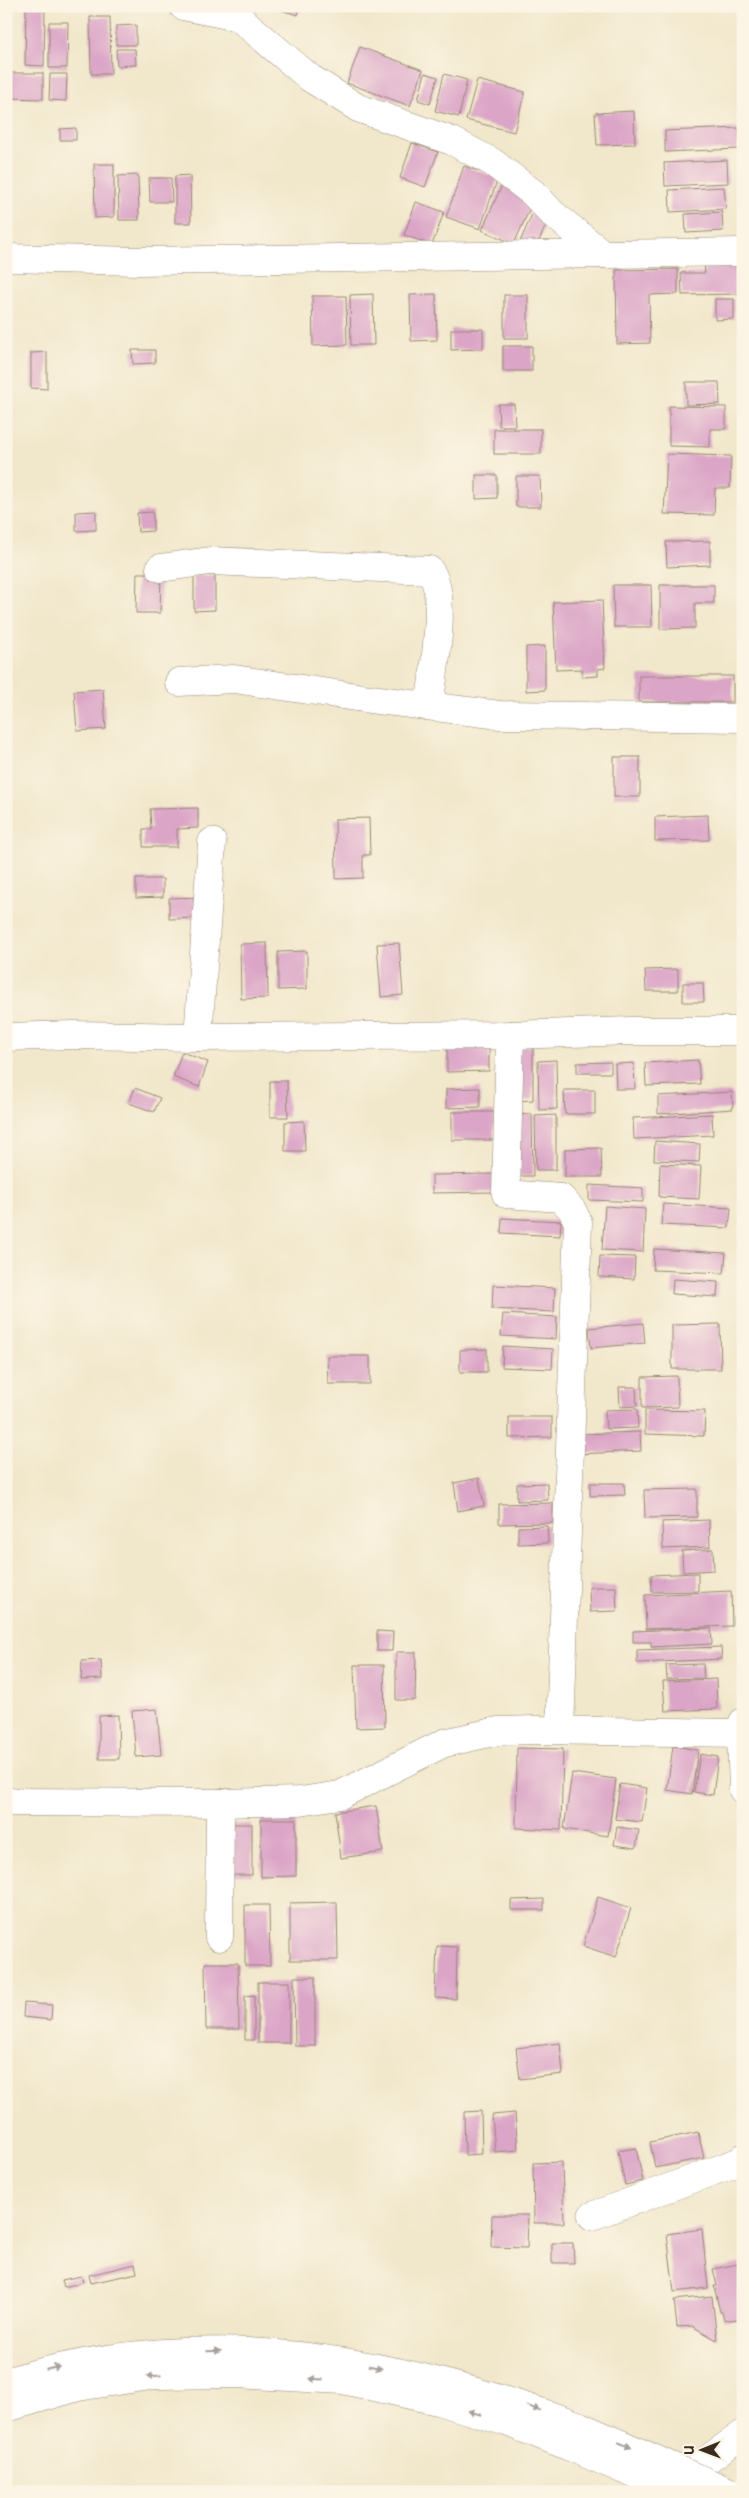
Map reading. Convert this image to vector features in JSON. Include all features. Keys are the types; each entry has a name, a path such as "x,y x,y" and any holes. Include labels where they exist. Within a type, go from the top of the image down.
{"main road":[{"path":"183,6 238,17 310,78 358,108 452,141 492,162 533,193 553,214 603,254"},
{"path":"6,258 139,260 743,252"},
{"path":"160,568 210,561 429,570 435,577 438,587 439,615 435,667 429,706"},
{"path":"179,682 234,679 500,715 743,718"},
{"path":"198,1037 212,842"},
{"path":"6,1037 73,1035 198,1037 510,1035 631,1031 743,1031"},
{"path":"510,1035 506,1194 561,1198 572,1210 578,1222 560,1730"},
{"path":"6,1802 220,1803 300,1800 340,1795 444,1743 498,1732 560,1730 742,1728 743,1790"},
{"path":"220,1803 220,1937"},
{"path":"592,2216 741,2161 743,2158"},
{"path":"6,2382 50,2368 112,2356 164,2352 243,2350 351,2362 444,2382 511,2400 676,2492"},
{"path":"6,2408 78,2387 157,2375 237,2374 343,2380 438,2401 507,2422 575,2436 730,2492"},
{"path":"663,2492 743,2434"}],"building":[{"path":"26,6 45,6 44,66 25,65"},
{"path":"282,6 300,6 298,15 281,10"},
{"path":"90,17 110,17 111,74 91,74"},
{"path":"49,22 68,22 67,68 49,68"},
{"path":"136,25 136,45 116,45 116,26"},
{"path":"360,47 423,70 410,106 347,83"},
{"path":"116,49 135,49 136,65 117,66"},
{"path":"6,73 43,73 43,99 6,98"},
{"path":"425,73 438,77 430,104 418,100"},
{"path":"50,74 67,74 66,101 49,100"},
{"path":"444,74 467,80 459,117 435,111"},
{"path":"477,80 525,92 514,132 466,120"},
{"path":"634,111 635,144 597,145 595,113"},
{"path":"76,128 76,140 60,140 60,129"},
{"path":"739,128 740,149 665,152 665,131"},
{"path":"412,143 438,152 425,187 400,178"},
{"path":"727,160 728,183 665,186 664,163"},
{"path":"94,164 114,164 114,217 95,218"},
{"path":"464,166 498,178 480,229 446,217"},
{"path":"138,175 139,220 119,220 118,176"},
{"path":"190,175 191,223 175,223 175,176"},
{"path":"149,178 171,178 172,202 150,202"},
{"path":"502,185 534,199 514,244 482,230"},
{"path":"724,187 726,209 670,212 669,190"},
{"path":"416,202 444,212 432,245 404,235"},
{"path":"534,210 550,216 535,250 519,244"},
{"path":"722,212 723,231 686,233 685,214"},
{"path":"743,263 743,294 682,295 681,273 705,273 704,264"},
{"path":"678,269 678,294 649,295 650,343 617,344 616,270"},
{"path":"373,294 374,345 351,345 350,295"},
{"path":"436,294 437,340 411,341 410,295"},
{"path":"504,295 528,295 528,338 504,338"},
{"path":"312,296 346,296 347,345 313,346"},
{"path":"715,299 734,299 734,319 715,320"},
{"path":"451,329 483,329 483,349 451,350"},
{"path":"503,346 532,346 532,371 503,371"},
{"path":"132,350 155,350 155,363 133,364"},
{"path":"47,352 47,389 31,388 31,353"},
{"path":"686,382 719,382 720,404 686,405"},
{"path":"498,404 514,404 515,426 499,426"},
{"path":"669,406 726,407 726,429 710,429 710,447 669,446"},
{"path":"494,429 541,429 541,454 494,454"},
{"path":"667,454 731,456 730,488 715,488 714,515 664,514"},
{"path":"476,475 497,475 497,498 476,499"},
{"path":"516,476 540,476 541,507 516,507"},
{"path":"96,511 96,530 76,531 76,512"},
{"path":"153,512 153,531 138,532 137,513"},
{"path":"710,541 710,565 667,567 666,542"},
{"path":"137,573 161,573 160,613 136,613"},
{"path":"215,575 215,610 194,611 194,576"},
{"path":"613,585 651,585 652,627 614,627"},
{"path":"660,585 714,585 714,603 695,603 695,628 660,629"},
{"path":"602,600 605,668 598,669 598,676 582,677 582,669 556,670 553,602"},
{"path":"545,646 545,690 526,691 526,647"},
{"path":"639,676 733,676 733,702 639,702"},
{"path":"103,689 106,729 77,731 74,691"},
{"path":"614,757 640,757 640,797 614,797"},
{"path":"198,808 198,828 177,829 177,847 143,847 143,829 151,829 150,809"},
{"path":"708,815 709,840 655,841 655,817"},
{"path":"369,818 370,855 363,855 363,878 336,879 335,819"},
{"path":"136,879 163,879 163,897 136,898"},
{"path":"203,897 203,918 169,919 169,898"},
{"path":"267,943 268,998 241,999 240,944"},
{"path":"399,943 403,995 381,997 377,944"},
{"path":"307,951 307,989 278,990 278,952"},
{"path":"678,969 678,991 646,991 645,970"},
{"path":"683,983 703,983 704,1002 683,1002"},
{"path":"447,1042 489,1042 489,1071 447,1072"},
{"path":"516,1046 533,1046 533,1100 516,1101"},
{"path":"182,1052 208,1062 199,1087 173,1077"},
{"path":"556,1060 557,1109 539,1110 538,1061"},
{"path":"698,1060 700,1084 646,1086 645,1063"},
{"path":"611,1062 611,1073 577,1073 577,1063"},
{"path":"634,1063 635,1089 616,1089 615,1064"},
{"path":"270,1081 287,1081 288,1117 270,1117"},
{"path":"135,1088 160,1098 154,1112 129,1103"},
{"path":"480,1088 480,1107 446,1108 446,1089"},
{"path":"564,1090 595,1090 595,1114 565,1114"},
{"path":"732,1092 733,1109 658,1114 658,1096"},
{"path":"452,1112 494,1112 494,1140 452,1140"},
{"path":"532,1114 533,1176 515,1176 514,1115"},
{"path":"712,1114 713,1135 634,1139 633,1118"},
{"path":"556,1115 556,1170 536,1170 535,1116"},
{"path":"304,1121 305,1151 285,1151 285,1122"},
{"path":"655,1141 700,1144 699,1162 654,1160"},
{"path":"601,1148 602,1177 565,1177 565,1149"},
{"path":"660,1164 701,1166 699,1199 659,1197"},
{"path":"494,1174 494,1192 432,1193 432,1175"},
{"path":"589,1185 643,1188 643,1202 589,1200"},
{"path":"663,1204 731,1208 729,1228 661,1225"},
{"path":"605,1206 645,1209 643,1252 602,1250"},
{"path":"502,1218 561,1221 560,1236 501,1233"},
{"path":"654,1249 726,1253 724,1273 653,1270"},
{"path":"600,1256 635,1257 634,1279 599,1277"},
{"path":"673,1279 718,1282 717,1297 672,1294"},
{"path":"493,1285 555,1288 554,1312 492,1309"},
{"path":"503,1314 557,1317 556,1339 501,1336"},
{"path":"643,1323 645,1343 591,1348 589,1328"},
{"path":"720,1324 721,1369 672,1369 672,1325"},
{"path":"503,1346 553,1349 552,1369 502,1367"},
{"path":"487,1349 487,1372 460,1372 460,1350"},
{"path":"327,1356 370,1356 370,1384 328,1384"},
{"path":"677,1376 678,1407 642,1408 642,1377"},
{"path":"619,1387 636,1387 637,1406 620,1407"},
{"path":"637,1409 638,1428 606,1429 605,1410"},
{"path":"645,1410 705,1411 704,1436 645,1434"},
{"path":"509,1417 552,1417 552,1437 509,1438"},
{"path":"640,1432 641,1451 578,1454 577,1434"},
{"path":"479,1478 484,1506 458,1511 454,1483"},
{"path":"547,1483 548,1500 517,1501 517,1484"},
{"path":"590,1483 624,1483 625,1495 590,1496"},
{"path":"697,1489 697,1517 645,1518 644,1490"},
{"path":"553,1503 553,1523 499,1524 499,1504"},
{"path":"709,1520 710,1547 663,1549 662,1522"},
{"path":"547,1526 548,1543 518,1544 518,1527"},
{"path":"713,1549 714,1570 683,1572 682,1551"},
{"path":"698,1573 698,1591 652,1592 651,1575"},
{"path":"589,1587 616,1587 617,1611 590,1612"},
{"path":"731,1591 732,1626 646,1629 645,1595"},
{"path":"711,1628 712,1644 651,1647 651,1642 633,1642 633,1631"},
{"path":"377,1631 393,1632 392,1651 377,1651"},
{"path":"721,1647 722,1659 637,1663 637,1650"},
{"path":"396,1652 416,1652 415,1700 396,1700"},
{"path":"101,1660 102,1679 81,1680 82,1661"},
{"path":"703,1664 704,1678 667,1679 666,1665"},
{"path":"354,1665 384,1665 385,1727 356,1728"},
{"path":"716,1679 717,1709 665,1711 663,1681"},
{"path":"157,1709 161,1755 136,1757 132,1711"},
{"path":"118,1715 119,1759 99,1759 99,1716"},
{"path":"673,1746 698,1750 692,1794 667,1790"},
{"path":"517,1748 563,1749 561,1830 516,1828"},
{"path":"700,1754 718,1757 713,1795 694,1792"},
{"path":"572,1773 616,1779 608,1836 564,1829"},
{"path":"620,1784 647,1788 642,1822 615,1819"},
{"path":"376,1806 383,1852 341,1858 335,1812"},
{"path":"261,1819 296,1819 296,1876 261,1877"},
{"path":"230,1824 252,1824 252,1875 230,1875"},
{"path":"617,1827 639,1830 636,1848 614,1845"},
{"path":"598,1897 631,1908 616,1957 583,1946"},
{"path":"544,1899 544,1910 511,1910 511,1900"},
{"path":"337,1902 338,1960 290,1960 290,1903"},
{"path":"245,1905 269,1905 270,1966 245,1966"},
{"path":"437,1946 457,1947 456,1999 435,1998"},
{"path":"205,1963 238,1963 239,2029 206,2029"},
{"path":"294,1977 315,1977 315,2046 295,2046"},
{"path":"258,1982 289,1982 289,2043 258,2043"},
{"path":"254,1995 254,2040 245,2040 245,1996"},
{"path":"24,2003 52,2005 51,2020 23,2017"},
{"path":"560,2043 563,2074 520,2079 516,2048"},
{"path":"481,2111 482,2154 465,2155 464,2112"},
{"path":"515,2113 518,2150 495,2152 492,2115"},
{"path":"698,2132 704,2158 655,2168 650,2142"},
{"path":"636,2148 643,2181 625,2185 618,2151"},
{"path":"562,2162 564,2223 534,2223 533,2163"},
{"path":"492,2215 528,2215 527,2248 491,2247"},
{"path":"702,2229 708,2288 674,2292 667,2234"},
{"path":"552,2243 573,2243 574,2263 552,2263"},
{"path":"743,2263 743,2318 724,2321 714,2286 717,2286 713,2269"},
{"path":"135,2264 137,2273 91,2283 89,2275"},
{"path":"81,2276 83,2282 64,2287 62,2280"},
{"path":"712,2296 717,2340 692,2326 677,2327 674,2300"}]}
